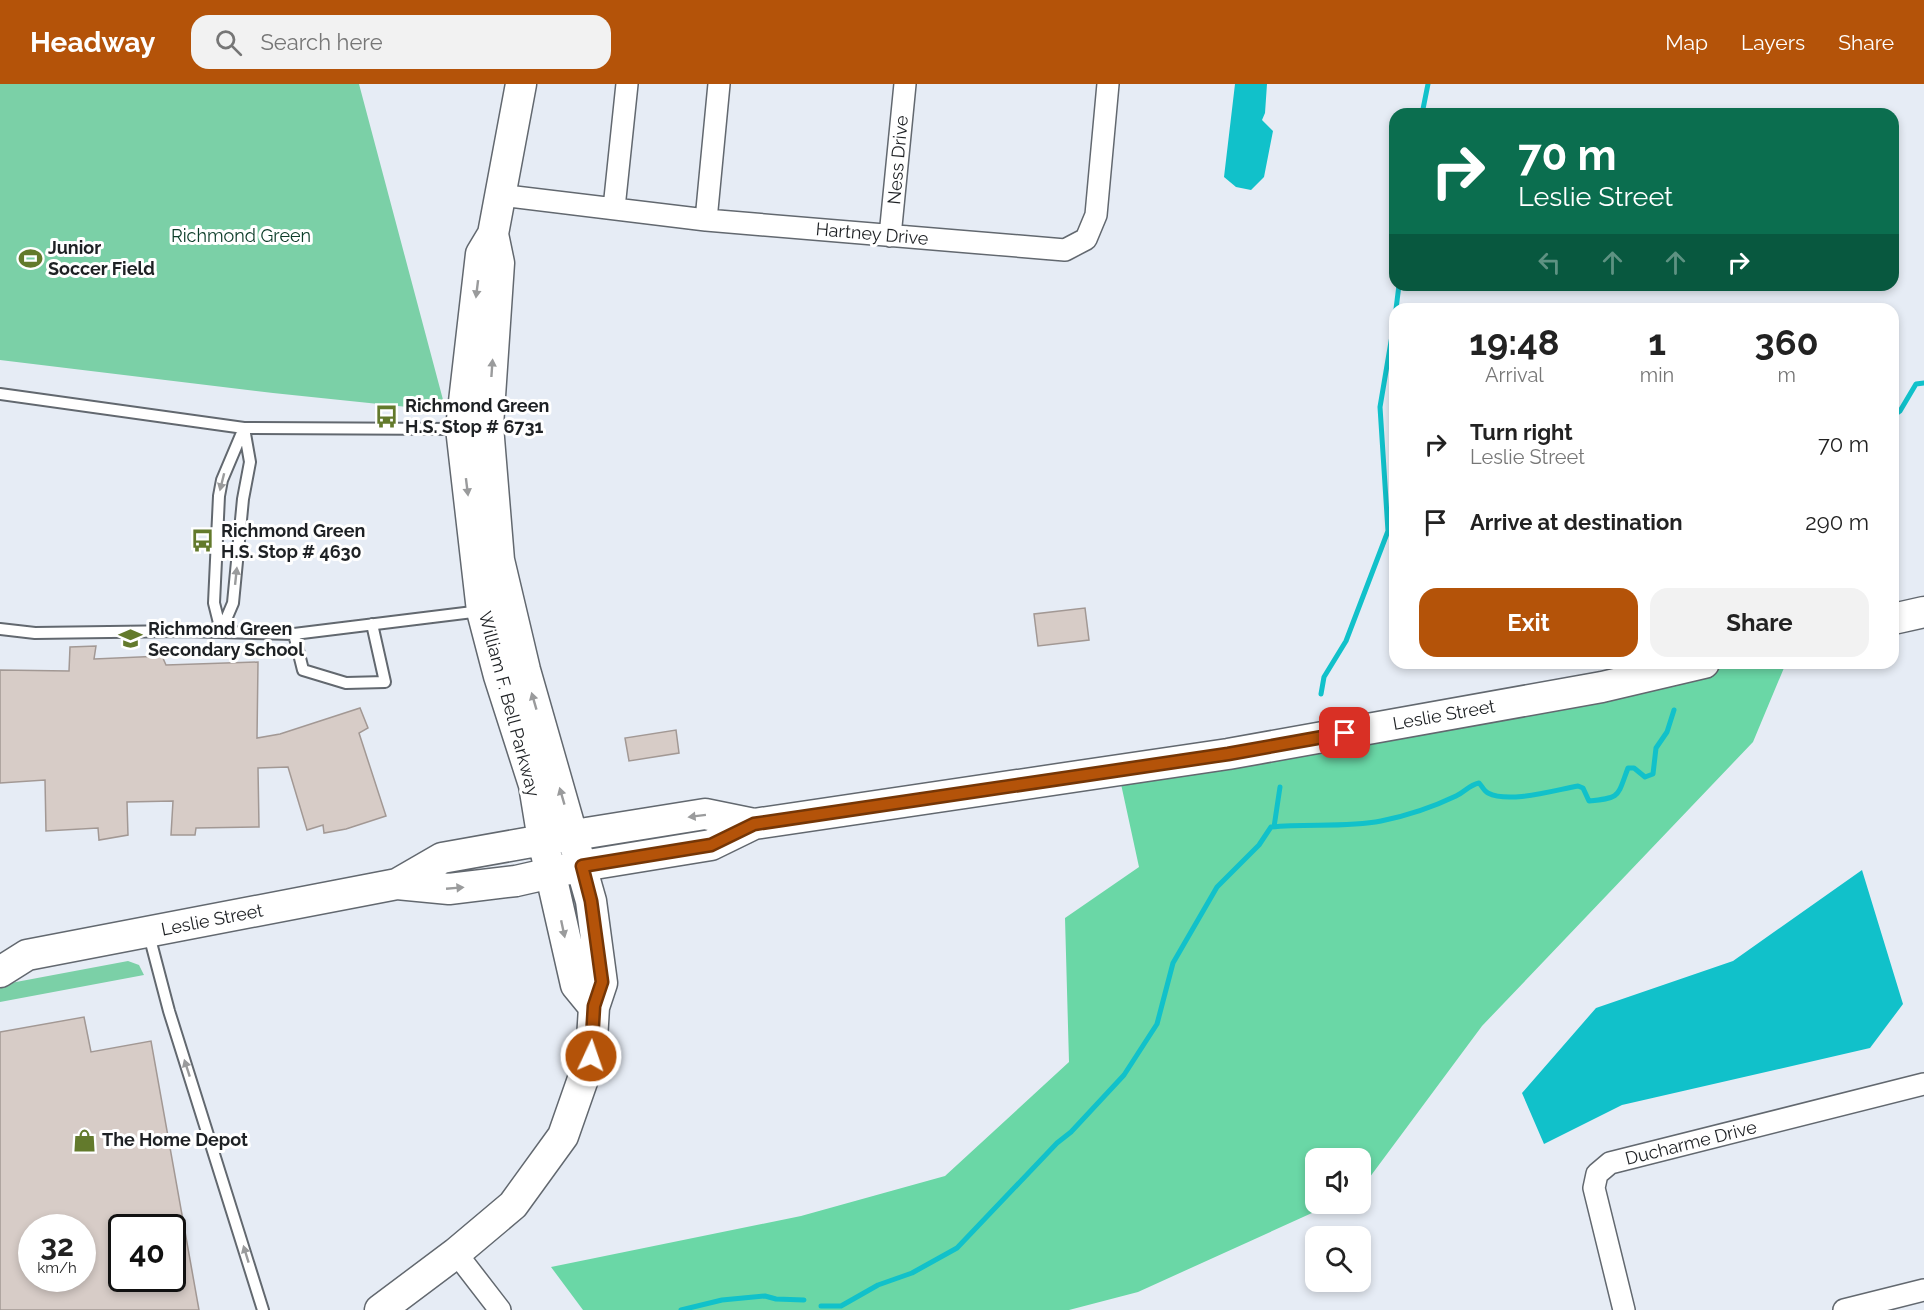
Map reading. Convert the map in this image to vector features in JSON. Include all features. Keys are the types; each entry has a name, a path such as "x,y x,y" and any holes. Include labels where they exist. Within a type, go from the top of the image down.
{"main road":[{"name":"William F. Bell Parkway","path":"521,84 493,234 499,263 475,427 482,611 499,676 534,786 543,840 576,985 594,1006"},
{"name":"William F. Bell Parkway","path":"380,1310 456,1253 513,1205 563,1136 591,1056 594,1006 602,982 591,901 525,670 499,560 475,427"},
{"path":"1899,618 1924,612"},
{"name":"Leslie Street","path":"0,972 13,952 148,932 397,884 449,890 516,881 582,866 711,845 754,824 1228,754 1602,687 1678,669"},
{"name":"Leslie Street","path":"397,884 442,858 543,840 705,814 754,824"}],"street":[{"path":"614,208 627,84"},
{"path":"706,220 719,84"},
{"name":"Ness Drive","path":"890,236 905,84"},
{"name":"Hartney Drive","path":"500,195 706,220 1065,250 1086,239 1096,215 1108,84"},
{"name":"Ducharme Drive","path":"1623,1310 1594,1188 1597,1174 1610,1163 1924,1084"},
{"path":"456,1253 500,1310"},
{"path":"1844,1310 1918,1298"}],"lane":[{"path":"0,394 244,428 475,427"},
{"path":"221,631 214,603 219,496 222,480 244,428"},
{"path":"221,631 233,603 243,499 250,462 244,428"},
{"path":"0,629 35,633 221,631 294,634 482,611"},
{"path":"294,634 303,670 346,682 385,682 372,624"},
{"path":"148,932 169,1011 263,1310"}],"green space":[{"name":"Richmond Green","path":"0,84 359,84 446,411 0,360"},
{"path":"1700,669 1783,669 1753,742 1482,1026 1371,1176 1371,1148 1305,1148 1305,1214 1310,1214 1138,1292 1069,1310 583,1310 551,1267 801,1216 945,1176 1069,1062 1065,918 1139,867 1121,784"},
{"path":"128,961 139,965 144,975 0,1002 0,985"}],"water":[{"path":"1235,84 1267,84 1265,113 1262,120 1273,131 1264,177 1251,190 1236,187 1224,177"},
{"path":"1862,870 1903,1004 1870,1048 1622,1105 1544,1144 1522,1093 1596,1008 1733,961"}],"building":[{"path":"1085,608 1089,640 1038,646 1034,614"},
{"path":"96,646 94,659 162,656 166,665 258,662 257,738 280,734 360,708 368,728 359,733 386,816 346,829 324,833 323,825 307,830 288,767 258,768 259,827 196,828 195,835 171,835 173,801 127,802 128,835 99,840 98,828 46,831 45,780 0,783 0,670 69,671 70,647"},
{"path":"676,730 679,753 629,761 625,738"},
{"name":"The Home Depot","path":"84,1017 91,1052 151,1041 182,1214 108,1214 108,1292 186,1292 186,1237 199,1310 0,1310 0,1032"}],"waterway":[{"path":"1423,108 1428,84"},
{"path":"1397,303 1398,291"},
{"path":"1321,694 1324,677 1346,641 1388,531 1380,407 1389,354"},
{"path":"1899,412 1916,384 1924,383"},
{"path":"821,1306 841,1306 878,1285 912,1273 957,1248 1057,1143 1071,1132 1124,1075 1157,1024 1173,963 1217,887 1259,845 1271,827 1381,821 1438,804 1479,783 1487,792 1497,796 1520,797 1578,786 1583,788 1589,801 1607,799 1613,797 1619,790 1628,768 1634,768 1645,777 1653,774 1656,748 1667,732 1674,710"},
{"path":"1274,827 1280,787"},
{"path":"681,1310 722,1300 765,1296 776,1299 804,1300"}],"place":[{"name":"Junior Soccer Field","path":"30,258"},
{"name":"Richmond Green H.S. Stop # 6731","path":"387,416"},
{"name":"Richmond Green H.S. Stop # 4630","path":"203,541"},
{"name":"Richmond Green Secondary School","path":"130,639"},
{"name":"The Home Depot","path":"84,1140"}],"route":[{"path":"591,1056 594,1006 602,982 591,901 582,866 711,845 754,824 1228,754 1345,733"}]}
